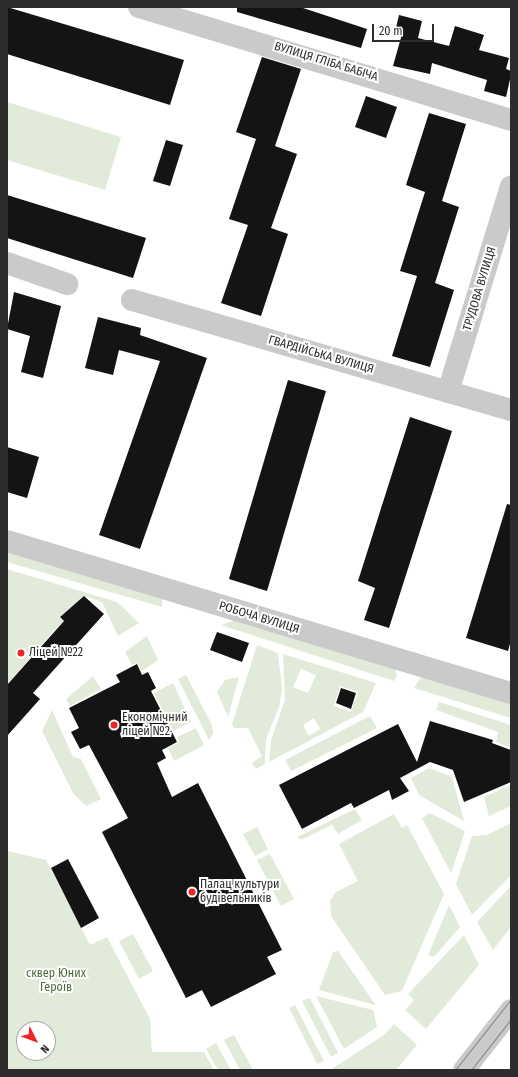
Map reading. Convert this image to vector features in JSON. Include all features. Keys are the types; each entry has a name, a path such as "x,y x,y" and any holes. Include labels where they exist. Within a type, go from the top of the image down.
{"street":[{"name":"ВУЛИЦЯ ГЛІБА БАБІЧА","path":"140,7 511,120"},
{"name":"ТРУДОВА ВУЛИЦЯ","path":"448,392 511,186"},
{"path":"7,263 67,284"},
{"name":"ГВАРДІЙСЬКА ВУЛИЦЯ","path":"132,300 511,410"},
{"name":"РОБОЧА ВУЛИЦЯ","path":"7,541 511,693"},
{"path":"464,1070 511,1010"}],"green space":[{"path":"7,102 121,137 105,190 7,160"},
{"path":"7,552 162,599 162,607 7,562"},
{"name":"Ліцей №22","path":"7,569 117,602 139,623 118,636 102,602 84,596 59,617 63,621 7,684"},
{"path":"235,620 394,667 397,675 394,681 221,625"},
{"path":"147,636 158,660 142,671 137,663 132,665 125,652"},
{"path":"257,645 278,653 282,689 279,707 266,739 265,764 256,769 252,763 262,756 248,728 234,728 232,724"},
{"path":"283,654 376,683 363,712 269,762 271,740 285,700","holes":["301,669 316,675 308,693 293,687","340,686 358,692 351,712 334,706","314,718 320,729 309,736 303,725"]},
{"path":"186,675 212,725 213,733 209,740 178,679"},
{"path":"93,676 101,689 70,706 66,699"},
{"path":"239,677 228,717 217,692 225,680"},
{"path":"421,677 511,702 511,718 414,688"},
{"path":"173,683 191,722 173,731 154,693"},
{"path":"439,702 511,725 511,748 496,742 498,732 436,710"},
{"path":"52,710 73,757 81,759 101,799 86,806 73,793 42,731"},
{"path":"370,716 377,728 291,771 285,760"},
{"path":"196,728 204,745 174,761 168,748 179,742 177,737"},
{"path":"429,768 452,777 464,821 419,795 411,778"},
{"path":"511,785 511,806 489,816 484,797"},
{"path":"355,809 362,820 338,834 332,825 301,840 297,837"},
{"path":"430,813 465,831 451,873 422,818"},
{"path":"394,814 402,828 407,825 444,894 402,991 385,995 331,916 330,901 336,892 358,881 339,844"},
{"path":"511,823 510,876 472,915 456,884 472,836 487,835"},
{"path":"257,827 268,849 255,856 243,834"},
{"name":"сквер Юних Героїв","path":"7,851 46,860 90,945 107,937 150,1019 152,1052 204,1052 214,1070 7,1070"},
{"path":"270,854 294,899 281,906 257,860"},
{"path":"511,886 511,927 493,950 477,922"},
{"path":"449,905 460,927 434,957 428,955"},
{"path":"133,934 153,971 139,979 119,941"},
{"path":"464,935 479,965 426,1029 405,1010 414,1000 408,994"},
{"path":"338,951 375,1005 319,990 333,952"},
{"path":"316,996 373,1010 377,1027 344,1049"},
{"path":"310,998 338,1053 331,1057 302,1001"},
{"path":"295,1005 324,1061 317,1064 289,1008"},
{"path":"394,1024 417,1045 396,1070 330,1070 384,1035"},
{"path":"234,1035 253,1070 240,1070 224,1040"},
{"path":"216,1043 231,1070 218,1070 206,1049"}],"building":[{"path":"7,7 184,60 170,105 7,54"},
{"path":"237,7 300,7 367,29 361,48 237,12"},
{"path":"399,15 422,21 418,38 449,46 455,26 484,35 479,50 509,58 506,69 511,71 511,75 506,97 484,91 487,80 432,63 430,74 393,66 402,34 395,32"},
{"path":"262,57 301,69 275,146 297,154 271,228 288,234 261,316 221,303 248,225 229,219 256,139 236,132"},
{"path":"366,96 397,107 386,138 355,127"},
{"path":"429,113 466,124 442,201 459,207 435,283 454,290 430,367 392,356 417,276 400,271 425,192 406,185"},
{"path":"166,140 183,145 170,186 153,181"},
{"path":"7,195 146,238 133,278 7,238"},
{"path":"14,292 61,306 43,378 21,372 30,336 7,329"},
{"path":"98,317 141,328 140,335 207,358 140,549 99,535 160,361 119,350 113,375 85,368"},
{"path":"288,380 326,391 267,591 229,579"},
{"path":"410,417 452,431 389,628 364,620 375,588 358,581"},
{"path":"7,447 39,457 27,498 7,492"},
{"path":"507,504 511,505 511,640 508,651 466,638"},
{"path":"84,596 104,614 33,693 40,699 7,736 7,685 64,621 60,617"},
{"path":"217,632 249,643 242,662 210,650"},
{"name":"Палац культури будівельників","path":"137,664 142,675 148,672 156,688 151,691 177,742 162,750 166,758 157,763 172,797 198,783 282,950 267,957 276,974 211,1007 202,990 186,998 102,832 128,818 89,745 80,749 71,732 79,728 69,708 120,682 116,675"},
{"path":"341,688 356,693 351,709 336,703"},
{"path":"430,721 493,740 492,743 511,750 511,782 464,802 453,770 430,762 400,778 409,791 392,800 389,790 354,808 351,803 302,829 279,785 398,724 417,762"},
{"path":"68,859 99,918 81,928 51,868"}],"tram line":[{"path":"455,1070 511,999"},
{"path":"471,1070 511,1019"}],"place":[{"name":"Ліцей №22","path":"21,653"},
{"name":"Економічний ліцей №2","path":"114,725"},
{"name":"Палац культури будівельників","path":"192,892"}]}
